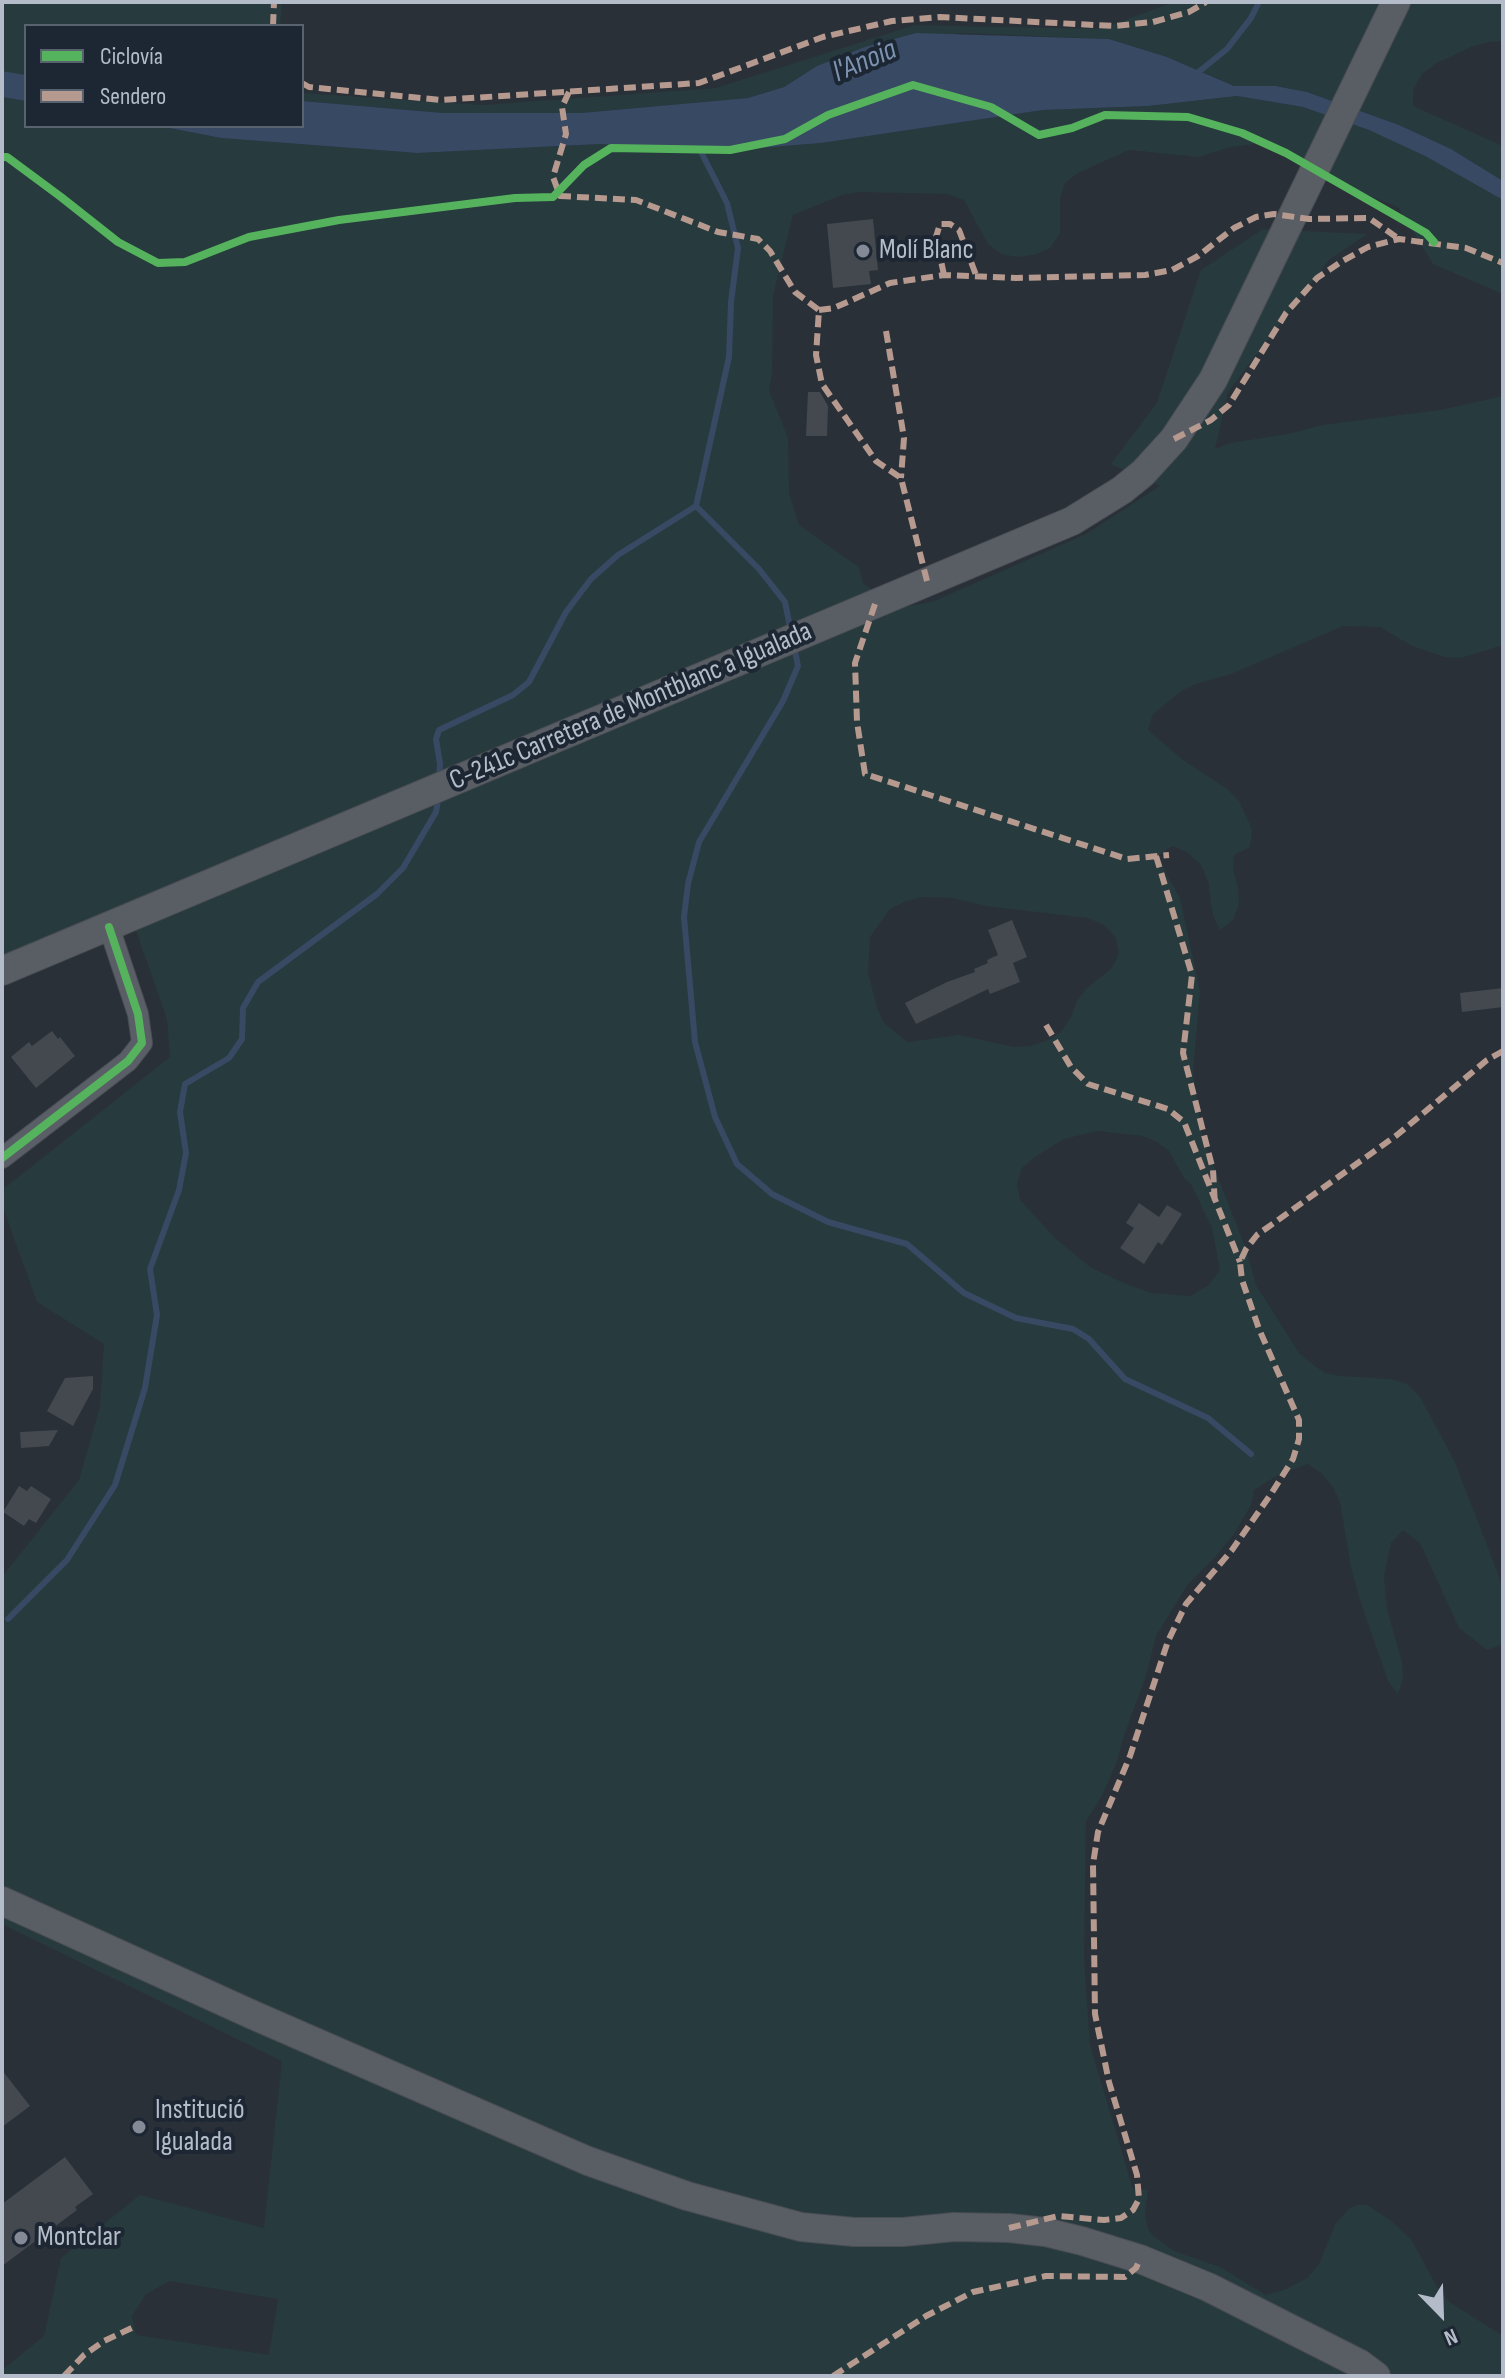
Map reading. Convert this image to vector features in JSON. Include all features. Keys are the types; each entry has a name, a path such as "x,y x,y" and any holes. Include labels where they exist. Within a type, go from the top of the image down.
{"main road":[{"name":"C-241c Carretera de Montblanc a Igualada","path":"2,971 815,630 1096,508 1133,482 1157,458 1174,439 1213,380 1396,2"},
{"path":"2,1901 253,2015 588,2161 687,2196 801,2227 854,2232 903,2232 954,2227 1009,2228 1082,2241 1140,2259 1208,2287 1360,2364 1376,2376"}],"street":[{"path":"2,1158 128,1061 142,1043 138,1014 109,927"}],"green space":[{"path":"2,2 282,2 280,24 24,24 24,75 2,71"},
{"path":"1174,2 1503,2 1503,41 1471,47 1437,63 1422,74 1413,90 1413,106 1503,146 1503,181 1451,149 1399,125 1307,92 1276,86 1235,86 1167,57 1109,39 960,33 817,66 784,87 748,98 581,113 443,113 304,101 304,93 482,105 716,88 915,25 1100,29"},
{"path":"1237,96 1303,107 1369,130 1425,156 1503,200 1503,294 1433,264 1398,207 1344,186 1286,153 1255,144 1230,147 1199,157 1129,150 1078,173 1065,183 1060,198 1060,233 1050,248 1034,255 1017,257 1001,254 988,244 964,200 948,194 858,192 842,195 793,215 773,296 769,390 788,438 789,493 799,525 859,567 863,583 887,601 902,607 932,602 1086,534 1160,486 1111,464 1157,403 1201,270 1263,229 1367,234 1329,260 1228,392 1215,449 1322,425 1440,410 1503,396 1503,645 1461,658 1445,657 1412,646 1380,627 1343,626 1231,674 1181,691 1153,714 1148,730 1183,760 1226,788 1239,801 1252,829 1250,847 1234,855 1233,870 1239,904 1233,920 1220,930 1213,915 1208,881 1201,865 1187,852 1172,846 1159,855 1180,898 1200,990 1193,1074 1203,1139 1246,1249 1256,1285 1299,1353 1325,1373 1391,1379 1407,1384 1420,1397 1454,1460 1497,1571 1503,1592 1503,1644 1487,1650 1459,1628 1420,1543 1403,1530 1391,1543 1384,1576 1387,1609 1402,1662 1403,1679 1398,1694 1388,1681 1360,1600 1340,1502 1333,1487 1308,1464 1278,1475 1254,1490 1251,1505 1234,1534 1188,1584 1156,1636 1117,1761 1103,1794 1086,1821 1084,1959 1090,2045 1133,2189 1148,2190 1145,2215 1153,2236 1174,2251 1220,2267 1266,2295 1307,2278 1319,2264 1336,2223 1349,2209 1367,2205 1411,2239 1448,2301 1503,2336 1503,2376 2,2376 2,2370 44,2336 61,2258 140,2195 264,2228 282,2061 2,1924 2,1577 79,1480 100,1407 104,1344 37,1302 2,1205 2,1190 170,1057 167,1019 136,931 2,987 2,97 24,101 24,128 169,128 221,138 417,153 600,144 730,150 821,143 1043,110 1148,106","holes":["922,897 953,898 986,906 1088,918 1104,925 1116,938 1119,953 1112,968 1087,988 1077,1001 1061,1032 1048,1040 1031,1046 1014,1047 959,1035 907,1042 884,1023 877,1008 868,972 870,937 890,909 906,901","1097,1131 1143,1136 1169,1151 1184,1178 1191,1184 1212,1228 1220,1270 1209,1285 1190,1296 1152,1293 1128,1285 1090,1267 1055,1238 1020,1200 1017,1184 1022,1168 1064,1139","170,2281 278,2299 269,2355 136,2335 132,2316 146,2294"]}],"water":[{"name":"l'Anoia","path":"916,33 1109,39 1167,57 1234,86 1276,86 1307,92 1399,125 1451,149 1503,181 1503,200 1425,156 1369,130 1303,107 1237,96 1148,106 1043,110 821,143 722,151 600,144 417,153 221,138 169,128 304,128 304,101 443,113 581,113 748,98 784,87 817,66 865,47"},
{"path":"2,71 24,75 24,101 2,97"}],"building":[{"path":"873,219 878,270 869,271 871,284 833,288 827,224"},
{"path":"808,392 820,392 828,406 827,436 806,436"},
{"path":"1012,920 1027,957 1013,963 1020,982 990,994 988,989 916,1024 905,1003 975,972 974,969 988,963 987,960 998,955 988,930"},
{"path":"1503,988 1503,1007 1462,1012 1460,993"},
{"path":"52,1031 75,1056 36,1088 11,1057 29,1042 32,1046"},
{"path":"1139,1203 1159,1217 1167,1205 1182,1214 1162,1245 1158,1242 1144,1264 1120,1248 1134,1228 1126,1223"},
{"path":"93,1376 93,1389 73,1426 47,1411 65,1378"},
{"path":"58,1430 49,1446 21,1448 20,1432"},
{"path":"19,1486 27,1491 31,1486 51,1499 36,1523 29,1519 24,1526 3,1512"},
{"path":"2,2070 30,2106 2,2127"},
{"name":"Montclar","path":"65,2157 93,2194 75,2207 77,2210 2,2266 2,2204"}],"waterway":[{"path":"1196,74 1227,49 1259,2"},
{"path":"697,144 727,203 738,248 731,302 729,357 696,506 759,569 785,602 791,632"},
{"path":"439,780 436,739 439,730 513,695 529,682 566,612 591,579 618,555 696,506"},
{"path":"794,646 798,666 783,701 699,842 688,884 684,917 695,1042 715,1117 737,1164 772,1194 828,1222 907,1244 964,1293 1016,1318 1073,1329 1089,1339 1125,1379 1208,1418 1251,1454"},
{"path":"8,1619 67,1560 115,1485 145,1388 157,1315 150,1269 179,1190 186,1153 180,1112 185,1084 229,1058 242,1039 243,1008 258,982 377,894 403,868 436,812 439,795"}],"marked path":[{"path":"273,24 274,2"},
{"path":"304,84 441,100 699,83 823,37 892,21 940,17 1114,26 1153,22 1189,12 1206,2"},
{"path":"569,92 562,107 566,134 553,177 560,196 636,200 718,232 758,239 770,251 795,292 819,310 816,355 822,384 876,461 901,478 927,581"},
{"path":"819,310 834,308 890,283 944,275 1016,278 1145,275 1172,270 1198,256 1234,228 1256,217 1274,214 1309,219 1369,218 1399,239"},
{"path":"944,275 936,237 940,224 950,224 959,230 976,275"},
{"path":"1174,439 1211,420 1229,405 1286,313 1317,278 1368,247 1399,239 1466,248 1503,263"},
{"path":"886,331 904,438 901,478"},
{"path":"875,604 855,663 857,722 865,774 1127,859 1169,855"},
{"path":"1156,856 1192,975 1183,1053 1213,1170 1215,1205"},
{"path":"1046,1025 1071,1067 1088,1084 1168,1109 1184,1122 1240,1262"},
{"path":"1009,2228 1058,2216 1104,2220 1121,2218 1133,2210 1139,2199 1137,2175 1109,2082 1095,2014 1093,1864 1098,1832 1130,1756 1168,1641 1186,1604 1232,1550 1271,1494 1293,1459 1299,1439 1299,1420 1259,1329 1242,1280 1240,1262 1257,1235 1397,1135 1487,1060 1503,1051"},
{"path":"833,2376 926,2316 973,2292 1046,2276 1125,2277 1136,2268 1140,2259"},
{"path":"64,2376 84,2355 104,2341 136,2326"}],"cycle path":[{"path":"2,157 7,157 118,242 158,263 185,262 249,237 339,220 515,198 553,197 584,165 611,148 730,150 785,139 828,115 913,85 991,107 1039,135 1072,128 1105,115 1188,117 1242,133 1286,153 1426,233 1434,242"},
{"path":"2,1158 128,1061 142,1043 138,1014 109,927"}],"place":[{"name":"Molí Blanc","path":"863,251"},
{"name":"Institució Igualada","path":"139,2127"},
{"name":"Montclar","path":"21,2238"}]}
